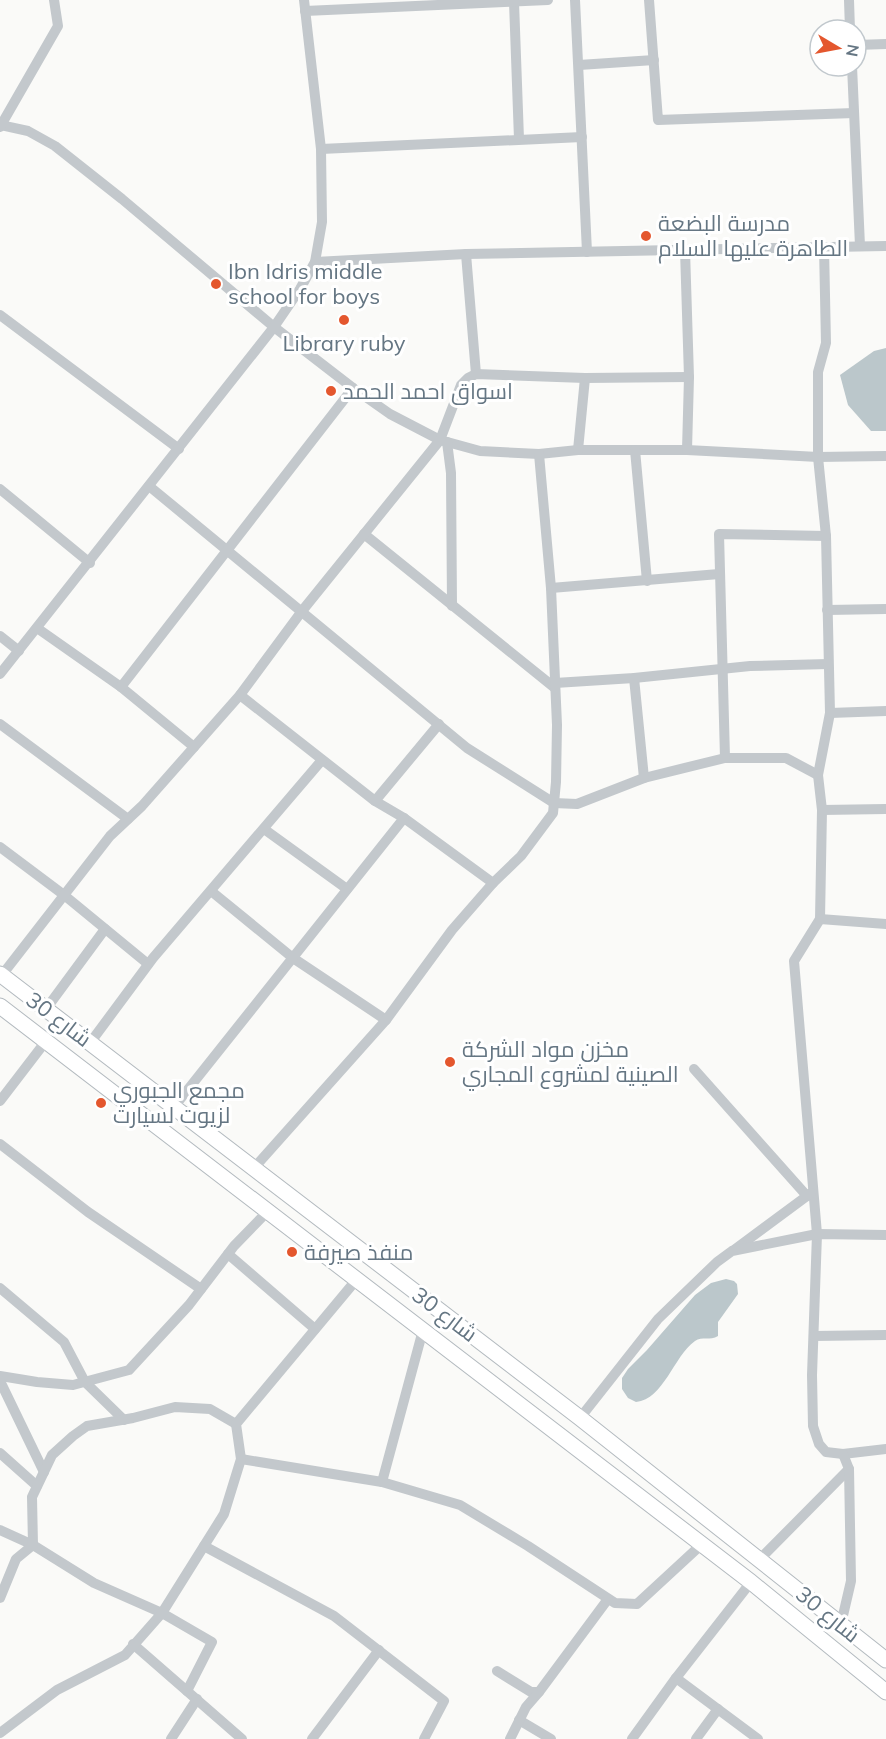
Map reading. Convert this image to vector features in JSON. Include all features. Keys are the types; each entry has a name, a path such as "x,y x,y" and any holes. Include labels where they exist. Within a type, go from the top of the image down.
{"street":[{"path":"54,0 58,26 0,126 28,131 55,146 122,199 274,327 390,414 443,441 480,451 539,454 579,450 687,450 818,457 886,456"},
{"path":"0,675 274,327 315,262 322,222 321,149 304,6 548,0"},
{"path":"575,0 587,252"},
{"path":"649,0 658,120 854,113"},
{"path":"849,0 850,18"},
{"path":"514,2 519,139"},
{"path":"868,45 886,44"},
{"path":"579,65 654,60"},
{"path":"853,78 860,246"},
{"path":"321,149 582,138"},
{"path":"315,262 466,254 886,246"},
{"path":"824,247 826,342 818,372 818,457 826,536 830,713 818,775 822,810 820,920 794,961 810,1193 817,1234 813,1426 819,1444 826,1452 843,1454 886,1449"},
{"path":"685,250 689,377 687,450"},
{"path":"466,254 476,374"},
{"path":"0,315 179,449"},
{"path":"1,974 110,836 142,806 240,695 302,611 443,441 460,385 468,378 476,374 585,378 689,377"},
{"path":"579,450 585,378"},
{"path":"121,687 353,388"},
{"path":"443,441 452,472 452,606"},
{"path":"635,450 647,581"},
{"path":"254,1168 386,1020 452,930 493,883 521,856 553,813 557,724 551,588 539,454"},
{"path":"149,486 467,748 554,803 577,804 644,778 725,758 786,758 818,775"},
{"path":"0,489 90,563"},
{"path":"364,534 452,606 555,685 750,666 828,664"},
{"path":"725,758 719,534 826,536"},
{"path":"551,588 719,574"},
{"path":"827,610 886,609"},
{"path":"37,628 121,687 194,747"},
{"path":"0,636 19,651"},
{"path":"634,678 644,778"},
{"path":"240,695 375,801 404,818 493,883"},
{"path":"830,713 886,711"},
{"path":"0,724 128,819"},
{"path":"375,801 439,724"},
{"path":"90,1042 148,964 322,760"},
{"path":"822,810 886,810"},
{"path":"174,1107 404,818"},
{"path":"264,829 347,889"},
{"path":"0,848 64,895 148,964"},
{"path":"211,891 293,958 386,1020"},
{"path":"820,920 886,924"},
{"path":"46,1009 105,929"},
{"name":"شارع 30","path":"1,974 598,1431 883,1655"},
{"name":"شارع 30","path":"0,1006 702,1544 886,1692"},
{"path":"0,1101 46,1041"},
{"path":"694,1070 810,1193"},
{"path":"0,1144 88,1212 201,1289"},
{"path":"580,1418 658,1319 709,1269 810,1193"},
{"path":"0,1376 74,1385 129,1370 189,1305 228,1254 268,1211"},
{"path":"732,1251 817,1234 886,1235"},
{"path":"228,1254 315,1329"},
{"path":"3,1727 57,1690 125,1655 162,1613 224,1514 241,1459 236,1424 357,1279"},
{"path":"0,1288 63,1342 85,1382 124,1420"},
{"path":"382,1482 423,1330"},
{"path":"814,1336 886,1335"},
{"path":"0,1381 44,1472"},
{"path":"536,1416 543,1416 551,1409 553,1397"},
{"path":"33,1545 32,1497 37,1485 52,1455 87,1426 124,1420 175,1407 210,1409 236,1424"},
{"path":"582,1452 583,1440 591,1433 598,1431"},
{"path":"0,1453 37,1485"},
{"path":"841,1624 851,1581 849,1469 843,1454"},
{"path":"241,1459 382,1482 460,1505 615,1603 637,1604 702,1544"},
{"path":"760,1560 849,1469"},
{"path":"0,1530 33,1545 94,1583 162,1613 212,1642 188,1691"},
{"path":"0,1598 16,1559 33,1545"},
{"path":"204,1546 334,1616 444,1701 424,1739"},
{"path":"632,1739 751,1582"},
{"path":"510,1739 526,1707 608,1599"},
{"path":"133,1644 242,1739"},
{"path":"312,1739 379,1650"},
{"path":"497,1671 531,1692 539,1692"},
{"path":"676,1678 758,1739"},
{"path":"171,1739 197,1699"},
{"path":"696,1739 718,1709"},
{"path":"519,1720 551,1739"}],"shaded area":[{"path":"886,348 886,431 871,431 848,405 840,375 874,351"},
{"path":"726,1279 737,1284 738,1294 718,1322 718,1336 700,1339 687,1348 661,1386 646,1399 636,1402 628,1398 622,1389 622,1378 628,1369 695,1295 711,1283"}],"place":[{"name":"مدرسة البضعة الطاهرة عليها السلام","path":"646,236"},
{"name":"Ibn Idris middle school for boys","path":"216,284"},
{"name":"Library ruby","path":"344,320"},
{"name":"اسواق احمد الحمد","path":"331,391"},
{"name":"مخزن مواد الشركة الصينية لمشروع المجاري","path":"450,1062"},
{"name":"مجمع الجبوري لزيوت لسيارت","path":"101,1103"},
{"name":"منفذ صيرفة","path":"292,1252"}]}
